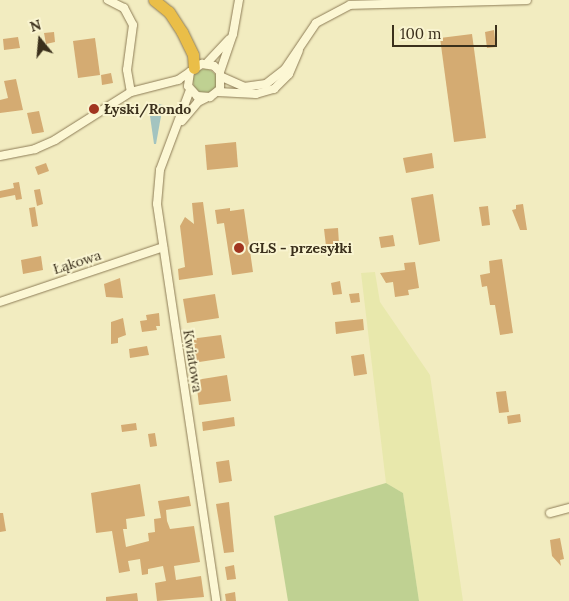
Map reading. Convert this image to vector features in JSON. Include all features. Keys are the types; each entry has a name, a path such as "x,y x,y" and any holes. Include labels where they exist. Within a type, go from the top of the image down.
{"highway":[{"path":"154,0 169,12 182,32 193,55 192,70"}],"street":[{"path":"108,0 124,8 132,25 126,70 131,92"},
{"path":"218,92 233,34 239,0"},
{"path":"206,64 221,75 244,87 266,84 285,69 301,42 325,16 364,3 527,0"},
{"path":"0,156 34,148 55,140 131,92 178,80 192,70 206,64 233,34"},
{"path":"165,83 190,89 197,96 210,97 218,92 256,94 274,89 289,74 301,42"},
{"path":"190,89 192,70"},
{"name":"Kwiatowa","path":"190,89 164,156 157,185 162,247 216,601"},
{"name":"Kwiatowa","path":"176,128 198,102 210,97"},
{"name":"Łąkowa","path":"0,302 162,247"},
{"path":"550,513 569,508"}],"green space":[{"path":"205,69 214,72 217,81 214,90 205,93 196,90 193,81 196,72"},
{"path":"375,272 380,302 430,375 463,601 419,601 403,493 386,483 361,273"},
{"path":"386,483 403,493 419,601 288,601 274,516"}],"water":[{"path":"148,102 163,105 156,144 154,144"}],"building":[{"path":"494,30 496,47 487,48 485,32"},
{"path":"54,32 55,42 46,44 44,33"},
{"path":"472,34 486,138 454,142 440,38"},
{"path":"18,37 20,48 4,50 3,39"},
{"path":"95,38 100,75 78,78 73,41"},
{"path":"111,73 113,83 102,85 101,75"},
{"path":"16,79 23,110 0,113 0,100 8,98 4,81"},
{"path":"39,111 44,132 32,134 27,113"},
{"path":"236,142 238,167 207,170 205,145"},
{"path":"432,153 434,168 406,173 403,158"},
{"path":"46,163 49,171 38,175 35,167"},
{"path":"19,182 22,199 16,200 15,195 0,198 0,191 14,188 13,183"},
{"path":"40,189 43,204 37,206 34,190"},
{"path":"433,194 440,241 419,245 411,198"},
{"path":"203,202 213,275 179,280 178,269 185,267 180,226 185,217 194,224 192,203"},
{"path":"523,204 527,230 520,230 512,210 516,209 516,205"},
{"path":"488,206 490,225 482,226 479,207"},
{"path":"35,207 38,226 32,227 29,208"},
{"name":"GLS - przesyłki","path":"230,208 230,211 244,209 253,272 232,275 224,223 217,224 215,210"},
{"path":"338,228 339,244 326,246 324,229"},
{"path":"393,235 395,246 381,248 379,237"},
{"path":"41,256 43,270 23,274 21,260"},
{"path":"502,259 513,333 500,335 495,305 490,305 487,286 482,287 480,275 490,273 489,261"},
{"path":"415,262 419,288 408,290 409,295 395,297 393,282 386,283 380,273 405,270 404,263"},
{"path":"120,278 123,298 106,297 104,284"},
{"path":"340,281 342,294 333,295 331,283"},
{"path":"359,293 360,302 351,303 349,294"},
{"path":"215,294 219,318 187,323 183,299"},
{"path":"159,313 160,326 156,326 157,330 142,332 140,321 147,320 146,315"},
{"path":"123,318 126,335 118,338 118,343 111,344 111,322"},
{"path":"363,319 364,330 336,334 335,322"},
{"path":"221,335 225,358 193,363 190,339"},
{"path":"147,346 149,355 130,358 129,349"},
{"path":"364,354 367,374 354,376 351,356"},
{"path":"227,375 231,401 199,405 196,380"},
{"path":"506,391 509,412 499,413 496,392"},
{"path":"520,414 521,422 508,424 507,416"},
{"path":"234,417 235,426 203,431 202,422"},
{"path":"136,423 137,430 122,432 121,425"},
{"path":"155,433 157,446 150,447 148,434"},
{"path":"229,460 232,481 219,483 216,462"},
{"path":"140,484 145,516 126,519 127,529 123,529 126,547 149,541 148,533 155,532 154,519 161,518 158,501 189,496 191,506 166,510 167,521 170,529 194,526 200,562 174,566 176,580 201,576 204,597 157,601 155,583 166,581 163,566 148,569 148,574 142,575 140,559 128,561 130,571 119,573 112,531 96,533 91,493"},
{"path":"229,502 234,552 224,553 216,504"},
{"path":"0,513 3,513 6,531 0,532"},
{"path":"560,538 564,559 560,560 561,566 552,556 550,540"},
{"path":"234,565 236,579 227,580 225,567"},
{"path":"235,592 236,601 226,601 225,594"},
{"path":"137,593 138,601 106,601 106,597"}],"place":[{"name":"Łyski/Rondo","path":"94,109"},
{"name":"GLS - przesyłki","path":"239,248"}]}
